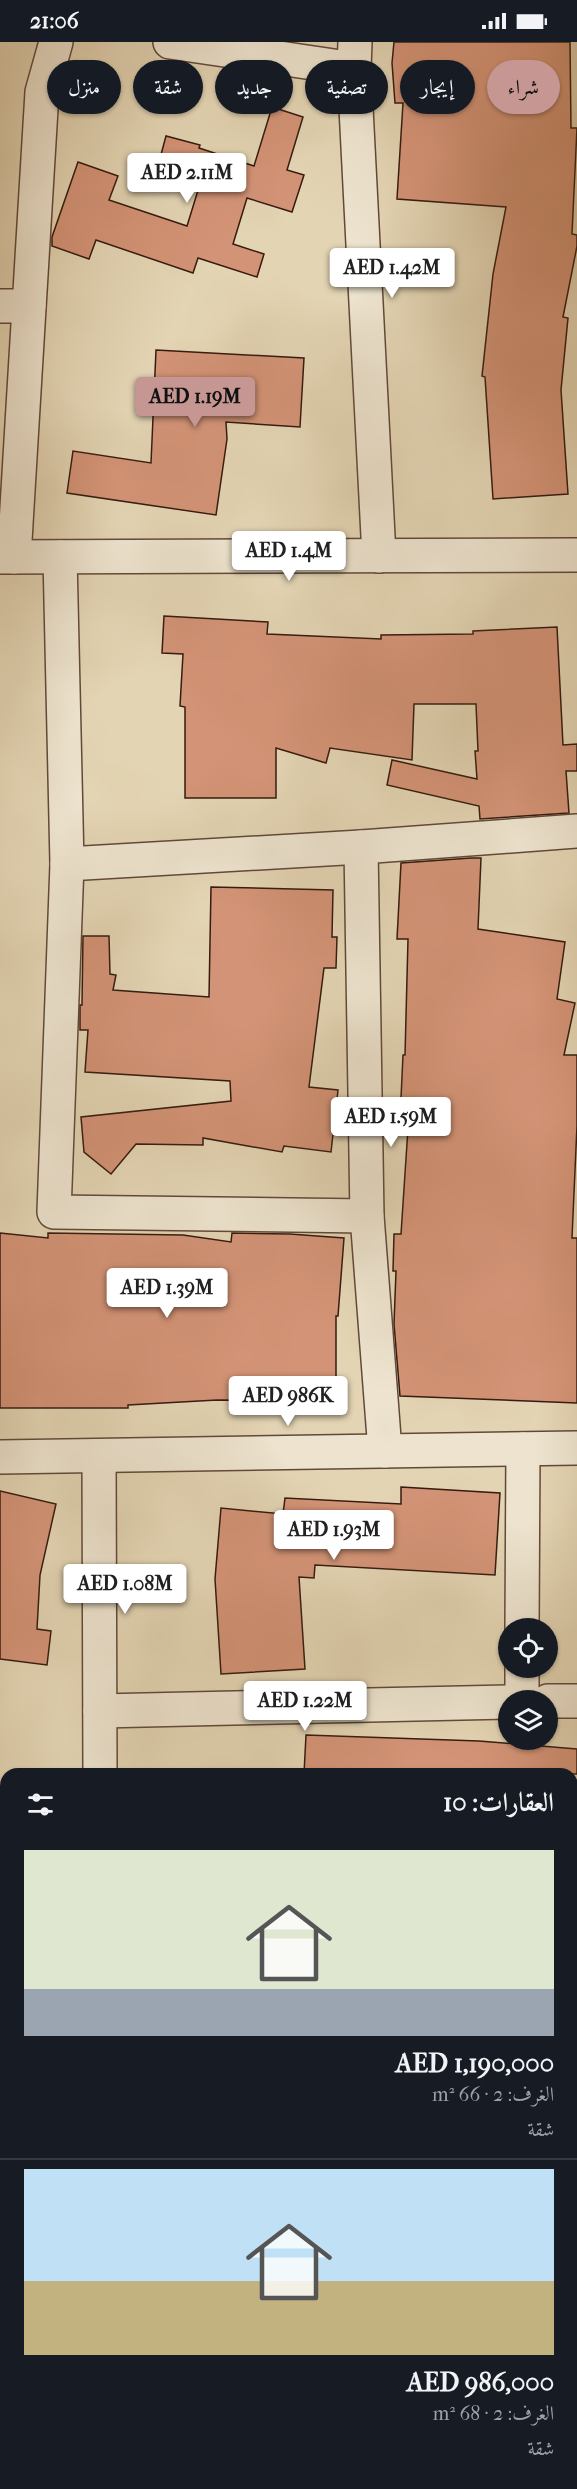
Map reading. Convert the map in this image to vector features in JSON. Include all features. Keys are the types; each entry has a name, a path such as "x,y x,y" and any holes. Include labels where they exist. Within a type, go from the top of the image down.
{"street":[{"path":"56,42 42,92 15,306 7,557 577,555"},
{"path":"170,42 355,56 379,556"},
{"path":"60,557 67,864 54,1212 367,1216"},
{"path":"67,864 577,831"},
{"path":"361,846 367,1216 386,1451"},
{"path":"0,1457 577,1448"},
{"path":"522,1618 523,1449"},
{"path":"99,1456 100,1768"},
{"path":"558,1701 577,1701"},
{"path":"100,1711 498,1702"}],"building":[{"path":"394,42 570,42 571,128 577,128 572,234 577,235 577,246 563,317 568,318 561,390 568,494 493,499 485,377 482,376 493,274 506,207 397,199 402,114 475,114 475,60 400,60 400,103 395,103 392,63"},
{"path":"270,114 293,114 303,117 287,170 304,175 292,212 247,198 233,244 264,254 257,277 198,258 193,273 96,240 89,259 52,246 52,237 78,162 118,176 109,200 187,226 203,174 159,162 166,136 200,145 199,148 254,166"},
{"path":"156,350 304,358 300,427 226,422 227,439 216,515 67,493 73,451 151,463"},
{"path":"164,616 268,622 267,634 381,639 381,635 473,634 473,631 557,627 563,745 577,744 577,771 566,771 569,813 480,819 479,806 387,785 392,760 477,779 476,704 414,704 412,760 330,748 326,763 276,748 276,798 185,798 185,707 180,706 183,654 162,653"},
{"path":"481,858 478,929 565,942 557,999 575,1003 564,1055 577,1055 577,1126 572,1238 577,1238 577,1403 400,1396 394,1324 396,1271 393,1271 394,1234 401,1234 410,1098 401,1098 403,1055 405,1055 408,939 397,939 401,863"},
{"path":"211,887 333,890 332,937 337,937 336,968 324,968 309,1087 338,1090 331,1152 284,1146 282,1152 203,1138 203,1145 136,1144 111,1174 84,1152 81,1117 231,1101 230,1081 85,1072 88,1030 80,1030 83,936 109,936 110,974 116,975 113,990 209,997"},
{"path":"0,1233 48,1238 48,1233 183,1235 231,1242 232,1233 344,1238 338,1316 336,1316 336,1401 217,1400 128,1405 128,1408 0,1408"},
{"path":"401,1487 500,1493 495,1575 315,1565 314,1578 299,1577 305,1669 221,1674 215,1579 221,1508 283,1514 285,1498 401,1504"},
{"path":"0,1491 56,1504 40,1575 37,1629 51,1631 47,1665 0,1659"},
{"path":"306,1735 479,1741 498,1743 498,1750 577,1749 577,1768 304,1768"}]}
